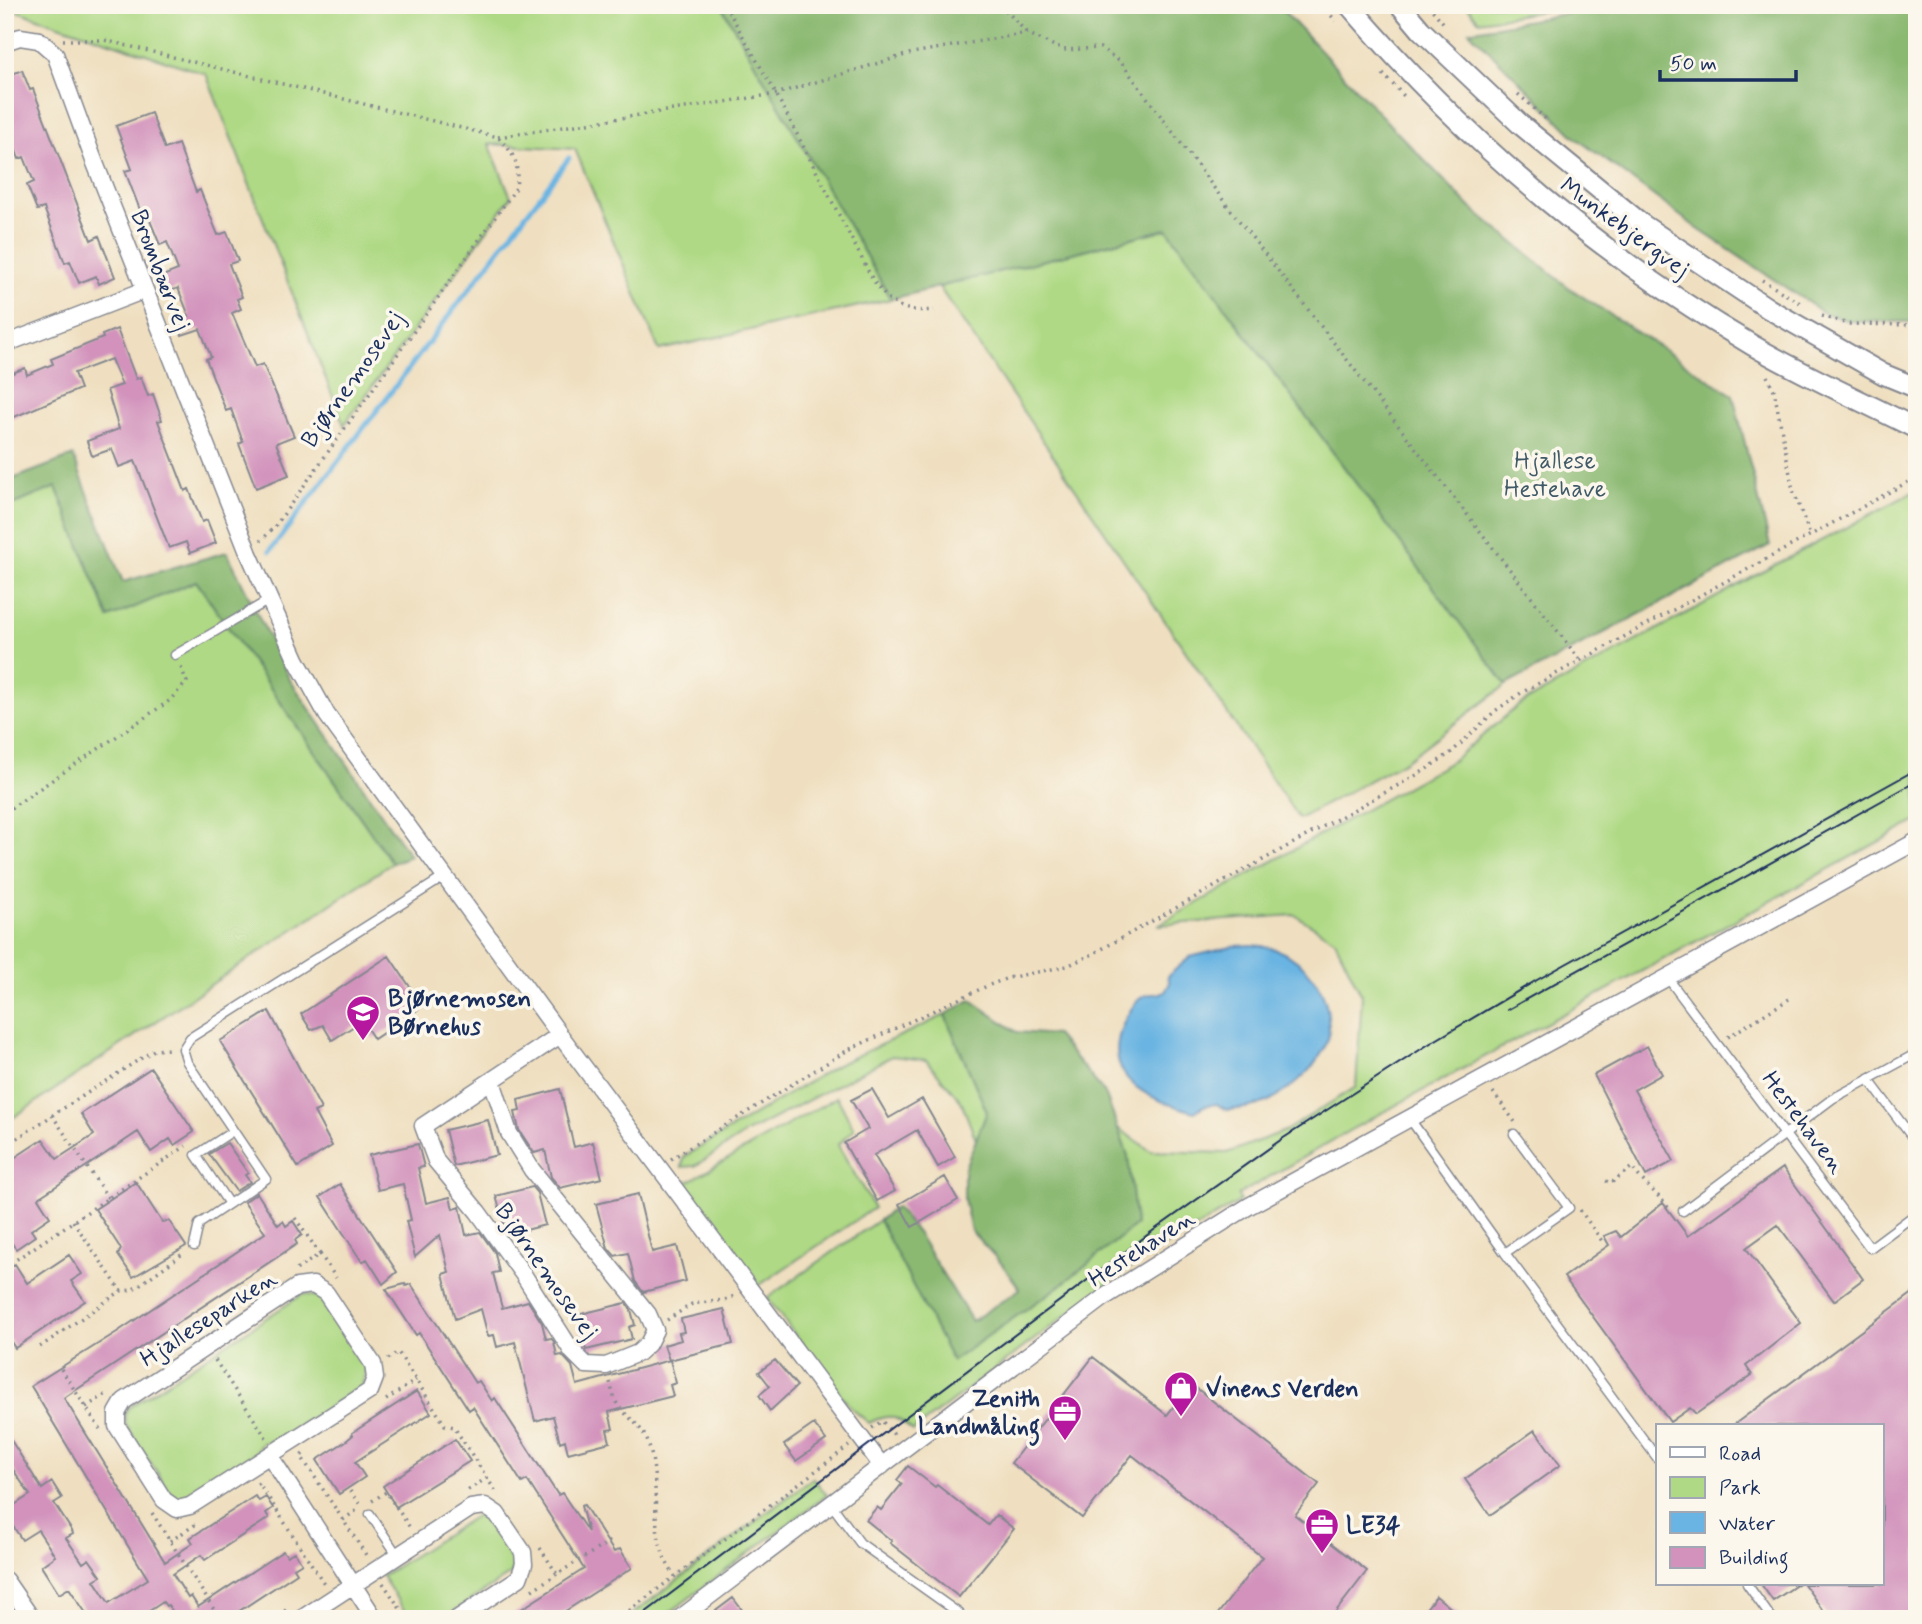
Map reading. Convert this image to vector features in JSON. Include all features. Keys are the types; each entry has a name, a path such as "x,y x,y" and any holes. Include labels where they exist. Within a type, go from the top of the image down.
{"street":[{"name":"Munkebjergvej","path":"1349,5 1400,65 1525,183 1617,257 1752,345 1917,429"},
{"name":"Munkebjergvej","path":"1400,5 1421,30 1521,125 1643,225 1769,309 1883,374 1917,388"},
{"path":"5,42 20,37 40,40"},
{"name":"Brombærvej","path":"40,40 55,54 249,554"},
{"path":"5,343 145,290"},
{"path":"249,554 296,659 327,715 748,1290 882,1466"},
{"name":"Hestehaven","path":"678,1619 1106,1296 1249,1206 1917,841"},
{"name":"Bjørnemosevej","path":"492,1081 509,1133 532,1170 648,1314 655,1330 648,1344 638,1353 606,1366 586,1365 572,1351 523,1274 478,1212 436,1161 423,1126 560,1035"},
{"name":"Hjalleseparken","path":"313,1285 327,1293 374,1368 375,1378 370,1391 190,1506 177,1509 164,1500 117,1426 117,1413 124,1401 206,1346 297,1287 313,1285"},
{"path":"273,1454 375,1619"},
{"path":"301,1619 471,1508 485,1506 497,1514 523,1552 524,1564 519,1578 457,1619"},
{"path":"5,1580 32,1619"}],"lane":[{"path":"175,655 268,600"},
{"path":"194,1246 199,1224 266,1180 187,1062 183,1049 190,1038 444,877"},
{"name":"Hestehaven","path":"1667,977 1870,1248 1917,1213"},
{"path":"1683,1211 1832,1100 1914,1055 1917,1065"},
{"path":"1869,1080 1915,1140"},
{"path":"1410,1119 1504,1253 1656,1456"},
{"path":"229,1204 196,1155 233,1130"},
{"path":"1504,1253 1569,1208 1514,1134"},
{"path":"831,1504 860,1543 960,1614"},
{"path":"370,1514 398,1556"},
{"path":"1748,1586 1772,1619"}],"path":[{"path":"725,5 776,94 873,280 884,296 896,305 914,312 934,310"},
{"path":"1001,5 1027,33 1063,50 1100,48 1121,61 1229,207 1580,660"},
{"path":"1428,5 1450,30"},
{"path":"40,40 104,40 498,137 776,94 912,53 1027,33"},
{"path":"1510,86 1549,122"},
{"name":"Bjørnemosevej","path":"249,554 276,525 516,188 518,170 513,153 498,137"},
{"path":"1754,274 1810,309"},
{"path":"1821,316 1848,324 1917,325"},
{"path":"1767,376 1774,390 1793,490 1810,535"},
{"path":"658,1167 848,1050 999,981 1067,966 1121,939 1413,778 1461,744 1506,703 1580,660 1917,477"},
{"path":"5,812 169,701 187,682 175,655"},
{"path":"1718,1044 1789,999"},
{"path":"5,1146 154,1050 183,1049"},
{"path":"52,1115 108,1198"},
{"path":"5,1266 194,1141"},
{"path":"1606,1181 1611,1182 1632,1167 1641,1182 1664,1201 1675,1216 1683,1211"},
{"path":"74,1221 121,1292"},
{"path":"40,1347 121,1292 132,1290 194,1246"},
{"path":"655,1330 679,1310 692,1304 725,1300 748,1290"},
{"path":"206,1346 273,1454"},
{"path":"374,1368 398,1352 445,1425 454,1427 501,1499"},
{"path":"606,1366 615,1399 638,1425 647,1440 657,1535 662,1553 675,1576"},
{"path":"381,1403 416,1380"},
{"path":"618,1619 882,1421 904,1449"},
{"path":"312,1448 301,1456 407,1619"},
{"path":"249,1489 259,1483 325,1585"},
{"path":"350,1490 370,1514"},
{"path":"386,1492 411,1529"},
{"path":"170,1541 200,1521"},
{"path":"535,1541 557,1574 612,1540"}],"green space":[{"path":"721,5 891,299 659,350 575,149 489,144 511,197 344,425 206,74 5,7"},
{"name":"Hjallese Hestehave","path":"721,5 1278,5 1471,208 1568,287 1733,395 1770,545 1506,685 1167,229 891,299"},
{"path":"1466,5 1585,5 1479,21"},
{"path":"1615,5 1917,5 1917,322 1850,321 1824,313 1698,229 1576,138 1469,31"},
{"path":"1167,229 1506,685 1405,761 1299,819 939,287"},
{"path":"73,456 123,582 227,552 290,680 410,856 392,863 196,581 109,618 56,487 5,508 5,482"},
{"path":"56,487 109,618 196,581 392,863 5,1123 5,508"},
{"path":"1917,490 1917,821 1354,1128 1238,1195 1240,1201 1125,1271 913,1431 892,1417 869,1423 851,1408 767,1298 879,1220 952,1360 1061,1285 1128,1156 1118,1128 1151,1151 1227,1153 1285,1131 1356,1087 1362,996 1335,940 1295,915 1158,925 1451,762 1519,705"},
{"path":"971,1000 1017,1032 1056,1035 1105,1093 1128,1156 1136,1225 1061,1285 952,1361 879,1220 896,1207 918,1234 972,1321 1020,1289 1001,1263 971,1231 964,1199 964,1170 987,1112 945,1015"},
{"path":"945,1015 987,1112 976,1140 961,1101 926,1060 892,1056 746,1133 695,1166 682,1167 684,1157 837,1065"},
{"path":"837,1097 854,1129 838,1145 874,1208 758,1286 684,1184"},
{"path":"303,1294 319,1297 366,1369 362,1386 279,1439 262,1443 253,1456 189,1498 178,1499 170,1492 126,1425 125,1414 128,1408"},
{"path":"813,1478 827,1495 661,1619 626,1619"},
{"path":"477,1515 491,1519 515,1557 512,1573 442,1619 410,1619 382,1576"}],"water":[{"path":"1251,945 1279,951 1291,957 1312,976 1319,987 1325,1000 1329,1033 1326,1046 1313,1066 1274,1098 1255,1106 1227,1110 1217,1104 1203,1106 1195,1112 1158,1100 1132,1083 1123,1072 1118,1058 1118,1041 1124,1022 1135,1004 1144,996 1165,992 1170,983 1168,976 1190,957 1235,946"}],"building":[{"path":"22,70 30,90 33,89 91,240 99,236 115,277 99,284 96,276 79,283 70,261 65,263 44,208 37,210 27,185 34,182 24,157 19,159 16,151 14,152 5,130 5,77"},
{"path":"151,113 165,149 178,144 196,192 200,190 218,235 227,232 238,261 229,264 242,297 237,299 241,309 232,313 255,367 263,364 294,436 276,443 289,475 256,488 239,444 243,442 231,409 226,411 206,359 211,357 200,329 182,335 177,321 189,316 178,288 166,293 160,277 178,270 167,242 160,245 147,213 142,215 125,171 132,169 116,126"},
{"path":"117,329 136,379 141,377 148,396 153,394 162,420 158,421 185,491 189,489 202,522 207,520 216,543 190,553 186,542 169,548 135,461 119,467 112,449 92,456 87,441 119,429 107,390 122,385 111,359 74,373 80,389 5,421 5,376 25,368 27,375 53,364 51,359 103,338 102,335"},
{"path":"389,956 423,1006 374,1039 362,1021 332,1040 323,1025 311,1030 301,1014"},
{"path":"269,1011 321,1109 314,1112 332,1146 298,1167 220,1041"},
{"path":"1647,1046 1662,1074 1634,1090 1674,1161 1646,1176 1594,1075"},
{"path":"151,1068 194,1132 174,1145 170,1139 151,1152 138,1132 38,1198 50,1217 31,1230 35,1236 16,1249 5,1234 5,1164 43,1139 57,1159 94,1135 81,1114"},
{"path":"560,1089 574,1147 593,1142 602,1178 560,1188 551,1177 545,1150 534,1153 519,1130 515,1112 520,1111 518,1100"},
{"path":"872,1089 889,1118 922,1099 955,1157 938,1167 917,1130 874,1155 895,1191 877,1201 844,1143 868,1129 851,1100"},
{"path":"488,1120 497,1155 454,1166 445,1130"},
{"path":"227,1143 248,1173 245,1175 250,1182 236,1191 209,1154"},
{"path":"418,1144 424,1167 418,1168 426,1203 450,1197 453,1209 460,1207 466,1235 480,1232 495,1253 499,1272 493,1273 502,1308 528,1301 542,1323 546,1339 551,1338 554,1342 557,1356 562,1355 572,1366 577,1385 670,1360 676,1383 670,1385 673,1396 609,1412 613,1429 607,1430 610,1442 568,1453 565,1440 560,1442 553,1416 535,1421 515,1342 497,1347 494,1335 488,1336 481,1309 455,1319 443,1274 449,1272 440,1235 415,1257 406,1221 411,1220 403,1184 378,1190 369,1155"},
{"path":"1783,1168 1863,1279 1834,1301 1778,1225 1746,1248 1801,1323 1746,1366 1752,1375 1696,1414 1690,1408 1670,1422 1564,1277 1609,1245 1604,1236 1616,1231 1621,1237 1663,1203 1688,1236"},
{"path":"945,1177 958,1200 912,1227 899,1204"},
{"path":"136,1182 162,1222 169,1221 186,1246 133,1277 118,1255 121,1249 95,1209"},
{"path":"340,1184 397,1272 383,1284 367,1259 362,1262 320,1197"},
{"path":"532,1187 537,1193 545,1225 507,1235 496,1196"},
{"path":"257,1193 278,1225 283,1221 286,1226 293,1221 302,1235 295,1240 297,1244 64,1398 165,1562 193,1543 190,1538 255,1496 259,1501 266,1497 273,1508 266,1513 269,1518 205,1560 201,1555 173,1574 188,1598 191,1596 198,1607 283,1551 287,1556 294,1552 302,1563 294,1568 297,1573 227,1619 178,1619 163,1602 137,1619 84,1619 88,1616 69,1588 59,1594 41,1566 55,1556 38,1530 22,1540 5,1514 5,1511 30,1495 12,1468 5,1473 5,1431 42,1489 52,1482 62,1498 54,1503 72,1531 73,1534 66,1538 83,1563 89,1559 101,1576 94,1580 109,1603 148,1579 31,1386 265,1233 244,1202"},
{"path":"638,1194 652,1252 677,1246 686,1281 643,1292 635,1281 628,1253 615,1256 608,1248 596,1204"},
{"path":"69,1255 82,1274 71,1281 85,1301 15,1348 5,1333 5,1270 15,1264 27,1283"},
{"path":"411,1284 475,1383 479,1381 492,1401 495,1398 558,1495 562,1493 588,1532 581,1506 584,1505 614,1552 620,1549 632,1568 553,1619 547,1619 543,1612 531,1619 506,1619 584,1569 527,1480 522,1483 473,1407 469,1410 419,1333 416,1335 386,1289"},
{"path":"1917,1290 1917,1619 1829,1619 1805,1586 1884,1586 1884,1424 1735,1424"},
{"path":"626,1303 635,1325 629,1327 632,1339 586,1350 579,1328 584,1326 581,1314"},
{"path":"724,1309 733,1344 669,1360 664,1345 681,1340 679,1333 684,1332 681,1319"},
{"path":"1093,1357 1167,1415 1191,1384 1319,1484 1295,1515 1367,1571 1330,1619 1214,1619 1262,1557 1132,1455 1082,1518 1011,1463"},
{"path":"775,1360 797,1386 770,1411 759,1395 770,1386 759,1372"},
{"path":"417,1391 431,1413 355,1462 365,1477 339,1494 317,1460 346,1441 352,1433"},
{"path":"814,1424 826,1440 796,1461 784,1445"},
{"path":"1535,1430 1560,1465 1490,1515 1465,1479"},
{"path":"455,1439 470,1461 396,1507 383,1486"},
{"path":"908,1466 988,1525 996,1515 1014,1529 959,1597 890,1543 892,1541 866,1520 877,1507 881,1510 902,1484 897,1480"},
{"path":"1762,1586 1795,1586 1773,1601"},
{"path":"1436,1596 1464,1619 1418,1619"},
{"path":"733,1598 749,1619 705,1619"}],"waterway":[{"path":"270,551 569,158"}],"tram line":[{"path":"637,1619 1154,1230 1282,1139 1429,1044 1537,980 1917,769"},
{"path":"1507,1010 1917,781"}],"place":[{"name":"Bjørnemosen Børnehus","path":"363,1042"},
{"name":"Vinens Verden","path":"1181,1418"},
{"name":"Zenith Landmåling","path":"1065,1442"},
{"name":"LE34","path":"1322,1555"}]}
